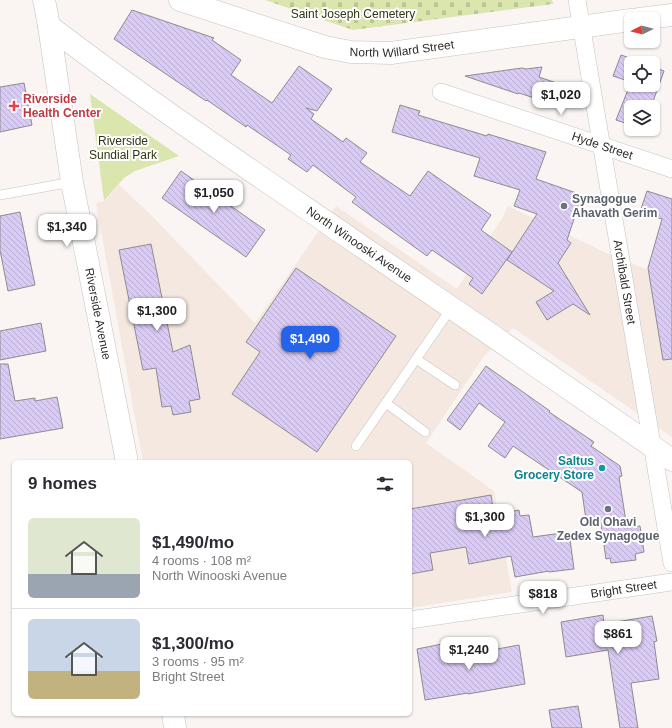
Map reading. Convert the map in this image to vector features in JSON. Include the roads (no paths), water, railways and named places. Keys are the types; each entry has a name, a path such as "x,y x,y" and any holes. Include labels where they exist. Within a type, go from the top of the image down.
{"main road":[{"name":"Riverside Avenue","path":"44,0 72,182 127,460"},
{"name":"North Willard Street","path":"180,0 325,47 364,53 391,53 624,21"},
{"path":"660,16 672,14"},
{"name":"North Winooski Avenue","path":"49,26 85,54 213,144 452,307 672,460"},
{"path":"173,716 175,728"}],"street":[{"name":"Archibald Street","path":"577,0 672,563"},
{"name":"Hyde Street","path":"441,92 672,169"},
{"name":"Bright Street","path":"412,620 672,582"}],"lane":[{"path":"0,195 72,182"},
{"path":"356,446 452,307"},
{"path":"416,359 455,385"},
{"path":"386,403 425,432"}],"place":[{"name":"Riverside Health Center","path":"14,106"},
{"name":"Synagogue Ahavath Gerim","path":"564,206"},
{"name":"Saltus Grocery Store","path":"602,468"},
{"name":"Old Ohavi Zedex Synagogue","path":"608,509"}],"park label":[{"name":"Saint Joseph Cemetery","path":"353,14"},
{"name":"Riverside Sundial Park","path":"123,148"}]}
